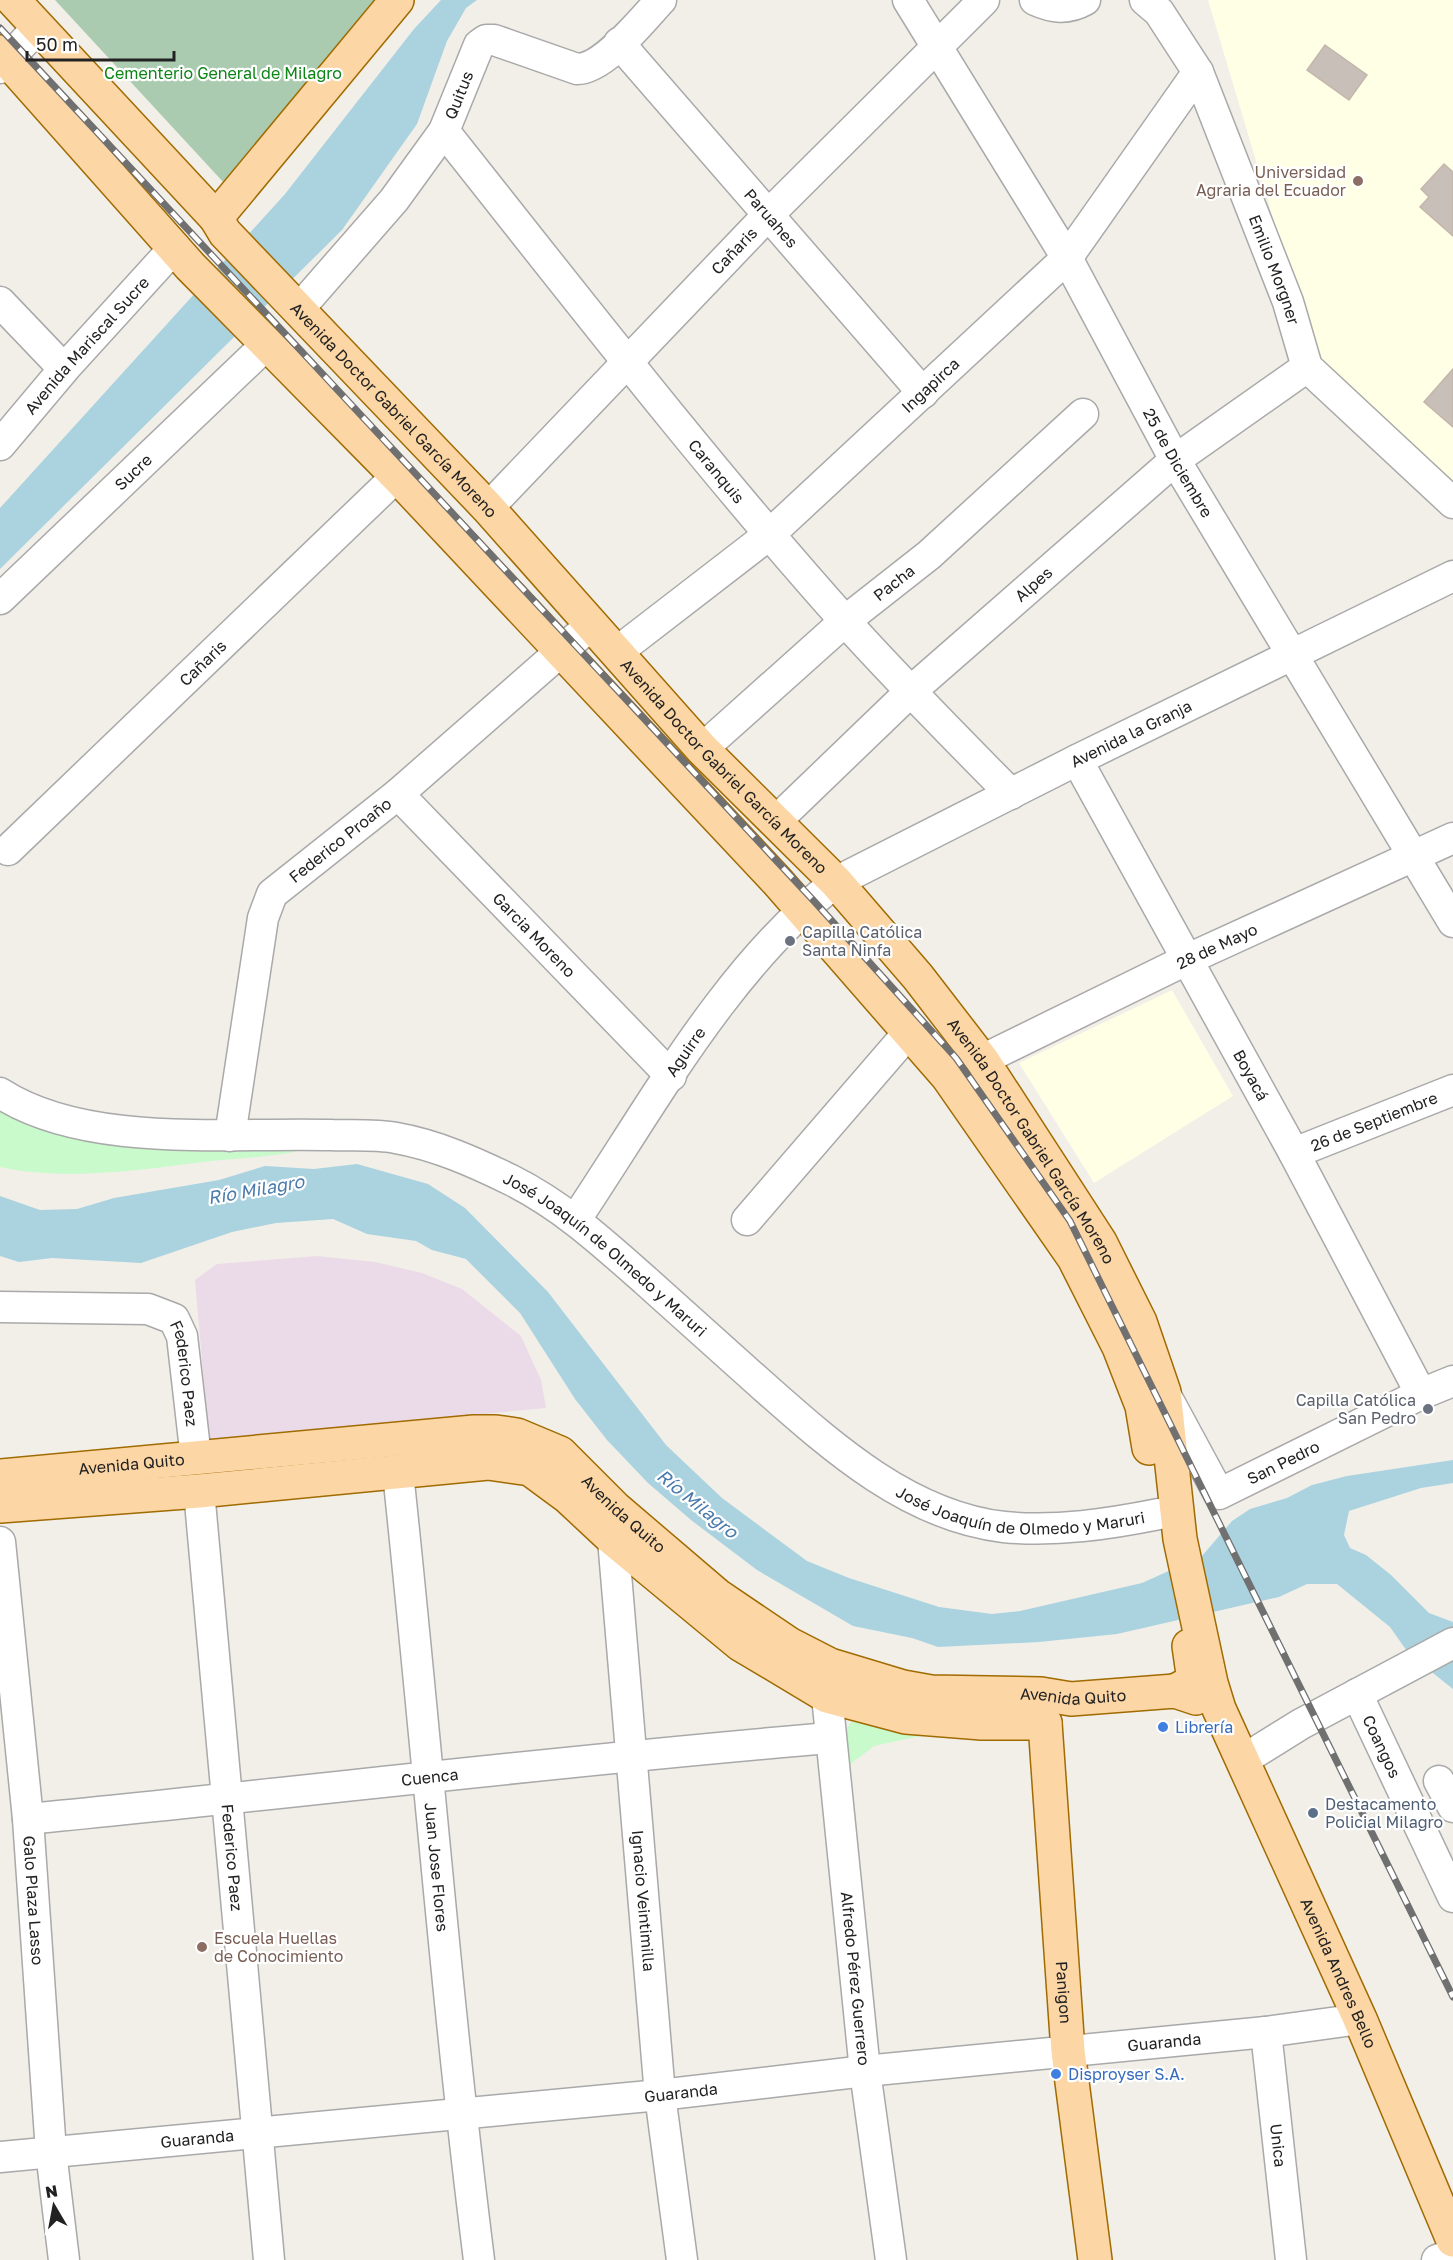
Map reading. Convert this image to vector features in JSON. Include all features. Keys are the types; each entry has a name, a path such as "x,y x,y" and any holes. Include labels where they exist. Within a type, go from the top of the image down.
{"main road":[{"name":"Avenida Doctor Gabriel García Moreno","path":"13,0 293,305 488,508 702,748 776,821 818,897 909,1032 948,1077 1074,1258 1119,1347 1142,1406 1168,1532 1193,1673 1224,1718"},
{"path":"221,226 397,0"},
{"name":"Avenida Doctor Gabriel García Moreno","path":"2,60 182,257 397,476 560,650 818,897 918,977 982,1060 1100,1242 1140,1322 1164,1392 1168,1532"},
{"name":"Avenida Quito","path":"0,1476 474,1432 517,1435 560,1453 668,1555 756,1624 830,1665 903,1687 931,1692 1041,1694 1071,1699 1193,1673"},
{"name":"Avenida Quito","path":"0,1506 199,1491 488,1463 530,1469 568,1497 613,1539 740,1644 827,1696 906,1717 982,1723 1045,1723"},
{"path":"1045,1723 1054,1709 1071,1699"},
{"name":"Avenida Andres Bello","path":"1224,1718 1360,2019 1453,2240"},
{"name":"Panigon","path":"1045,1723 1068,2051 1095,2260"}],"street":[{"name":"Quitus","path":"293,305 394,200 444,131 479,45 486,40 494,40 577,69 595,66 662,0"},
{"name":"25 de Diciembre","path":"908,0 1067,258 1175,460 1416,856 1453,922"},
{"name":"Cañaris","path":"488,508 768,215 984,0"},
{"path":"1035,0 1053,8 1066,7 1085,0"},
{"name":"Emilio Morgner","path":"1145,0 1159,12 1198,72 1288,302 1307,367"},
{"path":"2,60 38,27"},
{"name":"Paruahes","path":"619,43 923,393"},
{"name":"Ingapirca","path":"617,652 770,534 1067,258 1198,72"},
{"name":"Caranquis","path":"444,131 628,363 770,534 910,692 1011,794"},
{"name":"Avenida Mariscal Sucre","path":"0,445 63,369 182,257"},
{"path":"0,302 63,369"},
{"name":"Sucre","path":"0,599 258,335"},
{"path":"1307,367 1453,503"},
{"name":"Alpes","path":"776,821 910,692 1175,460 1307,367"},
{"name":"Pacha","path":"702,748 845,621 929,555 1083,414"},
{"name":"Cañaris","path":"8,850 397,476"},
{"name":"Avenida la Granja","path":"818,897 1077,760 1453,576"},
{"name":"Federico Proaño","path":"230,1136 263,918 272,894 398,794 592,624"},
{"name":"Boyacá","path":"1077,760 1294,1153 1420,1394"},
{"name":"Garcia Moreno","path":"398,794 671,1076"},
{"name":"28 de Mayo","path":"982,1060 1186,960 1453,838"},
{"name":"Aguirre","path":"576,1219 734,984 818,897"},
{"path":"747,1221 909,1032"},
{"name":"26 de Septiembre","path":"1294,1153 1453,1090"},
{"name":"José Joaquín de Olmedo y Maruri","path":"0,1093 15,1103 60,1120 128,1131 230,1136 394,1137 459,1156 515,1182 576,1219 831,1446 912,1498 975,1521 1005,1527 1056,1527 1106,1523 1168,1532"},
{"name":"Federico Paez","path":"0,1307 148,1309 174,1319 182,1336 196,1458"},
{"name":"San Pedro","path":"1164,1392 1219,1494 1420,1394 1453,1381"},
{"name":"Juan Jose Flores","path":"398,1473 430,1776 460,2112 479,2260"},
{"name":"Federico Paez","path":"199,1491 269,2260"},
{"name":"Ignacio Veintimilla","path":"613,1539 629,1754 660,2095 682,2260"},
{"name":"Galo Plaza Lasso","path":"0,1542 28,1819 51,2152 64,2260"},
{"path":"1244,1760 1301,1724 1453,1643"},
{"name":"Coangos","path":"1357,1694 1444,1852 1453,1897"},
{"name":"Alfredo Pérez Guerrero","path":"827,1696 866,2071 891,2260"},
{"path":"1224,1718 1260,1730 1301,1724"},
{"name":"Cuenca","path":"28,1819 226,1800 629,1754 830,1738"},
{"path":"1439,1781 1453,1807"},
{"name":"Guaranda","path":"0,2157 660,2095 866,2071 1266,2032 1360,2019"},
{"name":"Unica","path":"1266,2032 1291,2260"},
{"path":"1437,2260 1453,2254"}],"shaded area":[{"name":"Universidad Agraria del Ecuador","path":"1208,0 1453,0 1453,492 1316,362"},
{"path":"1172,990 1233,1096 1094,1183 1019,1063"},
{"path":"317,1256 375,1262 422,1273 462,1289 521,1336 541,1380 546,1408 209,1440 195,1280 217,1264"}],"green space":[{"name":"Cementerio General de Milagro","path":"55,0 385,0 225,184"},
{"path":"0,1110 294,1145 295,1152 106,1173 53,1174 26,1171 0,1167"},
{"path":"860,1720 934,1733 874,1746 849,1765 844,1732 851,1722"}],"water":[{"path":"441,0 477,0 466,8 447,41 417,124 342,230 0,569 0,508 285,194 414,29"},
{"name":"Río Milagro","path":"357,1164 428,1184 465,1208 548,1292 666,1445 722,1498 807,1561 849,1578 939,1607 992,1614 1020,1611 1142,1583 1202,1556 1232,1521 1250,1509 1287,1498 1312,1485 1347,1476 1453,1460 1453,1483 1421,1488 1349,1511 1344,1535 1350,1548 1366,1555 1391,1575 1429,1613 1453,1622 1453,1689 1409,1654 1390,1627 1337,1584 1307,1584 1279,1597 1117,1634 1039,1642 938,1647 912,1638 853,1626 757,1570 691,1520 648,1483 607,1440 575,1399 520,1313 466,1259 432,1250 416,1241 367,1234 333,1219 276,1223 232,1232 141,1263 52,1258 19,1262 0,1256 0,1196 40,1210 77,1209 114,1198 219,1180 265,1166 314,1169"}],"building":[{"path":"1325,45 1367,75 1349,100 1307,70"},
{"path":"1444,164 1453,172 1453,236 1420,207 1429,197 1421,189"},
{"path":"1453,369 1453,427 1424,402"}],"railway":[{"path":"0,28 813,900 956,1058 1070,1221 1453,1997"}],"place":[{"name":"Universidad Agraria del Ecuador","path":"1358,181"},
{"name":"Capilla Católica Santa Ninfa","path":"790,941"},
{"name":"Capilla Católica San Pedro","path":"1428,1409"},
{"name":"Librería","path":"1163,1727"},
{"name":"Destacamento Policial Milagro","path":"1313,1813"},
{"name":"Escuela Huellas de Conocimiento","path":"202,1947"},
{"name":"Disproyser S.A.","path":"1056,2074"}]}
